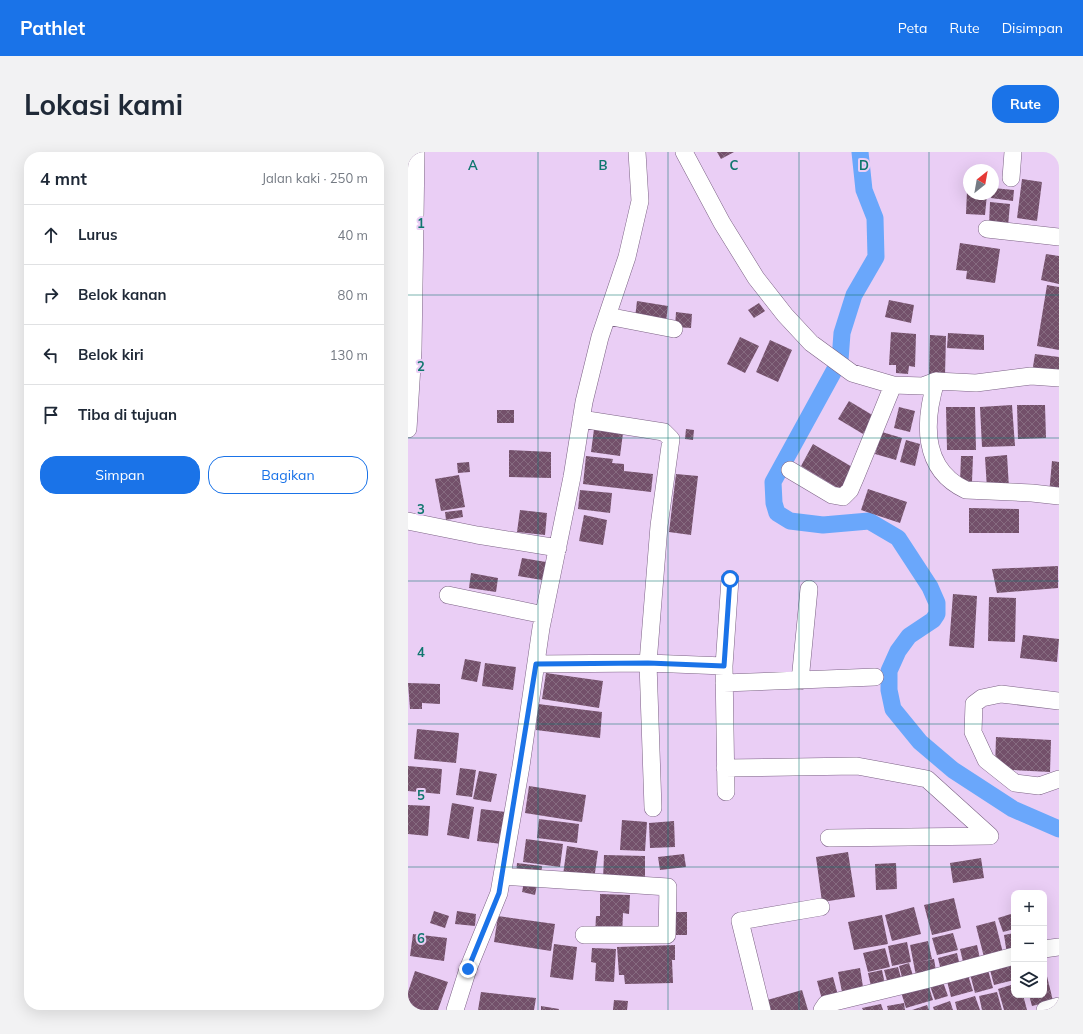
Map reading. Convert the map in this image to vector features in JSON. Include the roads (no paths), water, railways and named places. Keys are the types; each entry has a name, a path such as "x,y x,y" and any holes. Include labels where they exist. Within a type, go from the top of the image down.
{"street":[{"path":"408,429 416,152"},
{"path":"455,1010 468,969 499,893 544,615 558,548 581,419 598,344 626,257 640,201 637,152"},
{"path":"684,152 722,223 756,278 785,315 811,343 852,373 893,385 923,386 936,381 976,383 1031,376 1059,378"},
{"path":"1011,178 1013,152"},
{"path":"988,229 1059,237"},
{"path":"607,316 674,330"},
{"path":"936,381 929,405 930,442 936,460 946,476 956,485 966,490 1032,493 1059,496"},
{"path":"790,470 832,495 843,497 850,490 893,385"},
{"path":"581,419 664,432 671,439 659,526 648,663 653,808"},
{"path":"408,521 477,535 558,548"},
{"path":"726,792 724,666 730,579"},
{"path":"800,681 809,589"},
{"path":"448,595 544,615"},
{"path":"536,664 648,663 724,666"},
{"path":"724,683 875,677"},
{"path":"1059,701 1001,694 982,698 974,704 973,732 986,760 1015,783 1039,786 1059,780"},
{"path":"725,768 857,766 927,779 990,836 829,838"},
{"path":"502,876 668,887 667,934 584,935"},
{"path":"762,1010 740,920 821,907"},
{"path":"1047,949 1059,947"},
{"path":"822,1010 826,1004 925,980 1011,957"},
{"path":"1045,1010 1059,1006"}],"waterway":[{"path":"860,152 864,190 875,218 876,257 854,295 842,333 840,360 773,482 774,503 777,513 790,521 823,525 869,521 898,538 930,587 937,603 937,614 933,620 909,636 898,651 889,671 889,690 893,709 920,742 953,770 1013,809 1059,829"}]}
